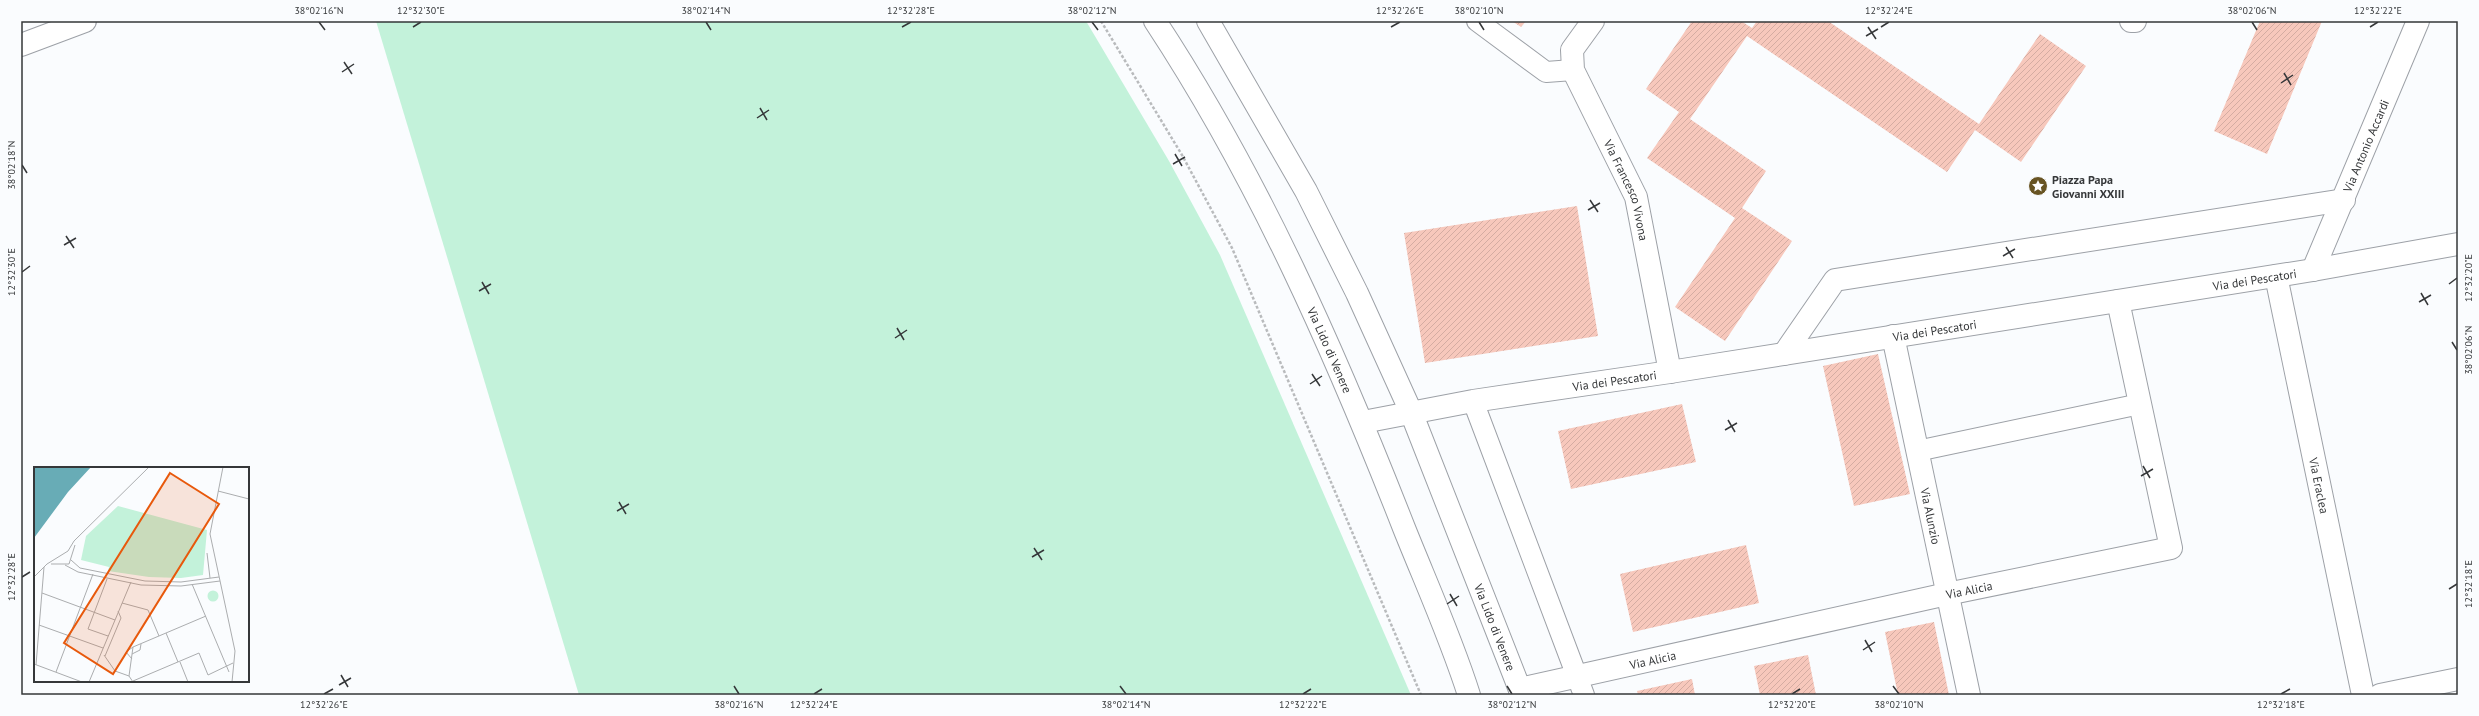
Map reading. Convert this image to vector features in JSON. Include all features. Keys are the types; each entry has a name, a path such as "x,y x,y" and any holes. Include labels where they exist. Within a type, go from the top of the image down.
{"street":[{"path":"21,45 85,21"},
{"name":"Via Lido di Venere","path":"1155,21 1243,169 1297,274 1363,422 1469,695"},
{"name":"Via Lido di Venere","path":"1208,21 1247,84 1306,191 1357,293 1411,412 1521,692"},
{"name":"Via Francesco Vivona","path":"1593,21 1572,50 1573,70 1636,197 1670,372"},
{"name":"Via Antonio Accardi","path":"2313,270 2344,200 2418,21"},
{"path":"1784,354 1835,280 2344,200"},
{"name":"Via dei Pescatori","path":"1363,422 1472,400 1784,354 2313,270 2458,244"},
{"name":"Via Eraclea","path":"2276,276 2363,695"},
{"name":"Via Alicia","path":"1521,692 1580,685 1947,594 2171,548 2118,301"},
{"name":"Via Alunzio","path":"1893,336 1969,695"},
{"path":"2380,695 2458,679"}],"lane":[{"path":"1477,21 1546,72 1573,70"},
{"path":"1472,400 1580,685"},
{"path":"1917,451 2140,404"}],"path":[{"path":"1101,21 1182,155 1232,248 1422,695"}],"green space":[{"path":"376,21 1086,21 1169,161 1220,255 1411,695 579,695"}],"building":[{"path":"1512,21 1526,21 1521,27"},
{"path":"1692,21 1741,21 1752,28 1757,21 1828,21 1979,124 2040,34 2086,66 2021,162 1975,130 1947,172 1747,36 1690,119 1766,171 1742,208 1792,241 1725,341 1675,307 1735,218 1647,158 1679,112 1646,89"},
{"path":"2260,21 2322,21 2267,154 2214,131"},
{"path":"1577,206 1598,336 1425,363 1404,233"},
{"path":"1878,354 1910,494 1854,506 1823,366"},
{"path":"1682,404 1696,462 1571,489 1558,431"},
{"path":"1746,545 1759,603 1633,632 1620,574"},
{"path":"1934,622 1949,695 1898,695 1885,632"},
{"path":"1808,655 1816,695 1760,695 1754,666"},
{"path":"1692,679 1695,695 1638,695 1637,691"}],"place":[{"name":"Piazza Papa Giovanni XXIII","path":"2038,186"}]}
